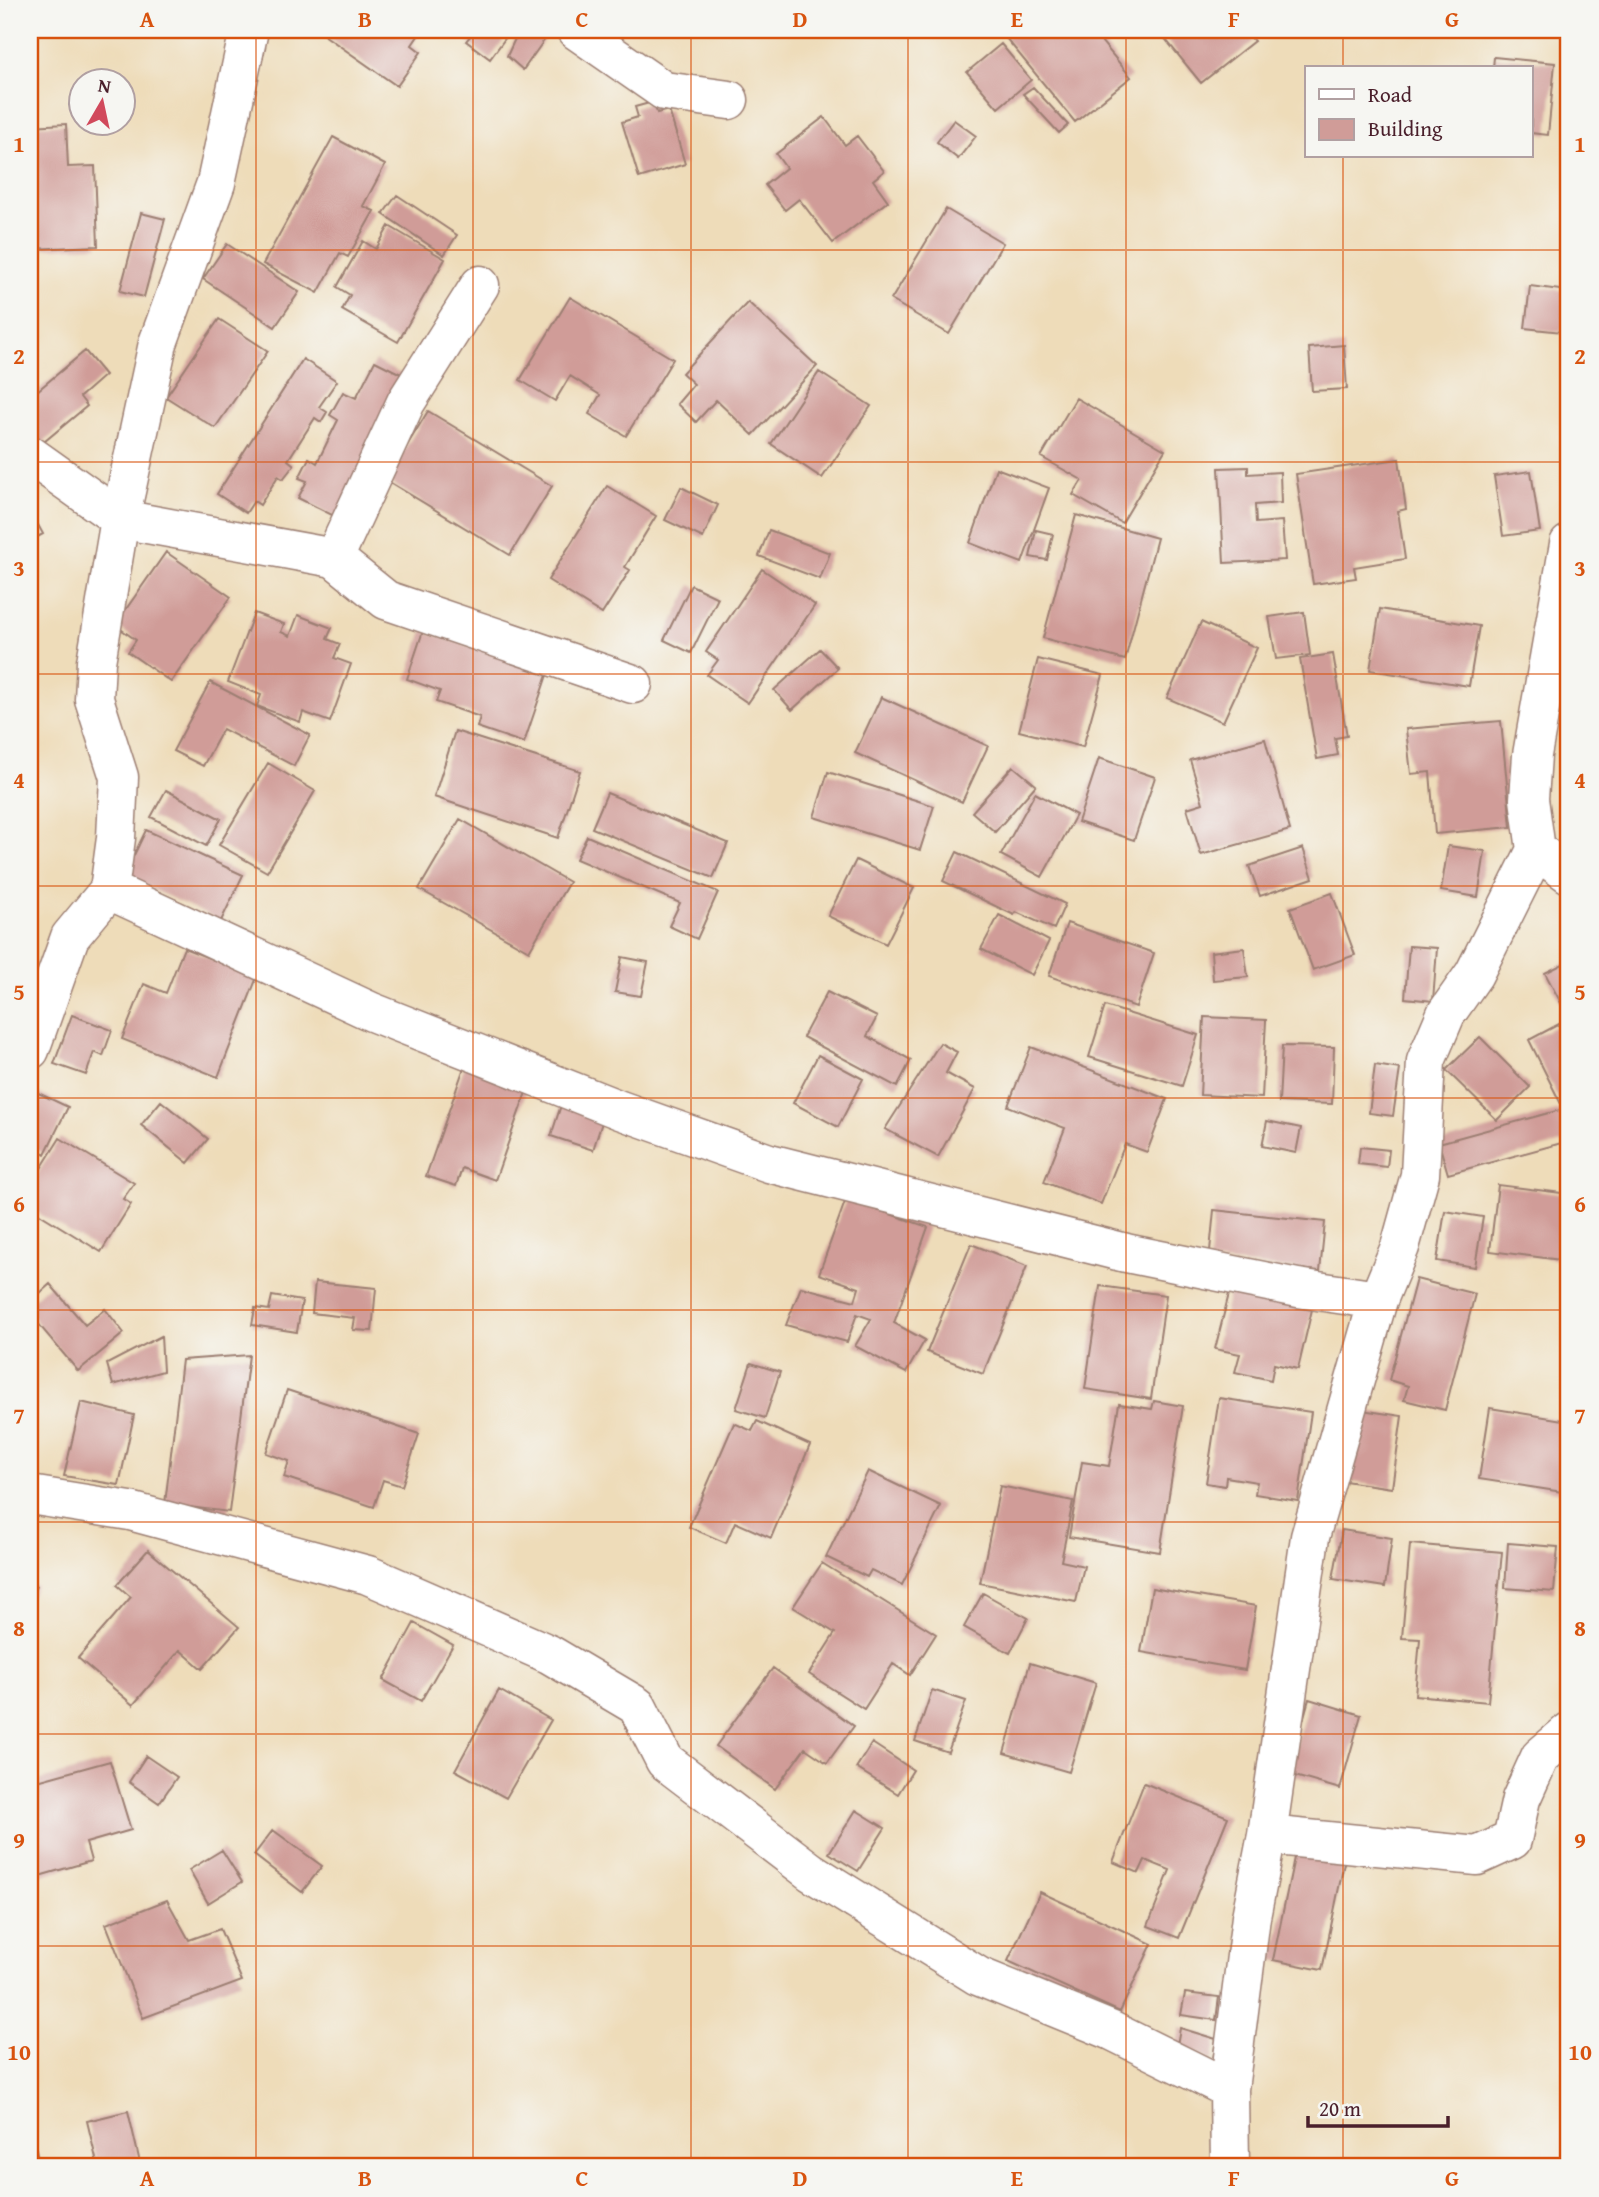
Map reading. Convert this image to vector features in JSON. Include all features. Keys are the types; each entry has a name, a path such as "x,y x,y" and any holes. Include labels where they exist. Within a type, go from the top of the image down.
{"street":[{"path":"30,1050 70,937 108,890 116,838 119,776 94,699 96,662 120,519 158,343 216,183 249,30"},
{"path":"576,30 664,91 729,100"},
{"path":"334,558 406,402 480,285"},
{"path":"30,455 120,519 334,558 386,600 633,684"},
{"path":"1230,2167 1229,2089 1251,1917 1267,1835 1310,1537 1378,1300 1400,1247 1420,1175 1426,1061 1447,1013 1474,974 1536,850 1529,799 1532,755 1569,544"},
{"path":"1536,850 1569,874"},
{"path":"108,890 372,1012 620,1110 748,1156 1126,1253 1298,1288 1378,1300"},
{"path":"30,1495 130,1511 368,1575 549,1654 637,1706 665,1760 811,1872 978,1976 1110,2030 1229,2089"},
{"path":"1267,1835 1477,1856 1512,1840 1521,1799 1540,1757 1569,1732"}],"building":[{"path":"328,30 422,30 412,45 421,52 397,86 324,35"},
{"path":"475,30 505,30 509,33 490,59 466,41"},
{"path":"519,30 550,32 523,70 507,56"},
{"path":"1015,30 1092,30 1131,77 1075,122 1006,38"},
{"path":"1169,30 1245,30 1254,41 1201,83 1162,35"},
{"path":"1001,44 1031,80 998,108 967,72"},
{"path":"1494,57 1555,63 1548,135 1532,133 1532,66 1493,66"},
{"path":"1033,87 1068,125 1059,133 1023,94"},
{"path":"653,102 657,113 669,110 685,164 639,178 622,122 638,117 635,107"},
{"path":"824,117 845,145 857,136 884,171 873,180 888,201 833,243 799,199 785,210 765,185 786,168 776,154"},
{"path":"954,120 976,136 958,159 937,142"},
{"path":"66,124 68,167 95,166 98,246 30,249 30,126"},
{"path":"333,137 385,165 363,206 374,211 348,257 340,253 318,293 263,264"},
{"path":"397,195 457,235 444,255 383,214"},
{"path":"946,209 1003,243 949,334 891,300"},
{"path":"141,213 165,219 144,297 120,291"},
{"path":"389,226 445,259 398,342 342,310 350,295 337,287 363,241 376,249"},
{"path":"227,244 299,292 275,327 203,279"},
{"path":"1530,286 1568,291 1562,332 1525,328"},
{"path":"570,297 673,359 626,436 589,414 600,395 570,376 555,401 520,380"},
{"path":"748,302 817,366 753,435 716,400 696,422 677,404 694,384 682,373"},
{"path":"219,319 268,351 215,428 166,397"},
{"path":"1344,345 1347,389 1312,391 1309,348"},
{"path":"85,351 105,375 80,397 87,406 39,446 30,436 30,397"},
{"path":"303,359 337,381 319,407 327,412 321,422 315,418 288,460 294,465 283,479 278,476 260,505 254,501 246,513 217,494"},
{"path":"375,361 409,378 338,518 298,498 307,481 299,478 309,458 317,463 338,420 330,415 343,392 356,398"},
{"path":"819,372 871,406 822,478 771,444"},
{"path":"1076,398 1165,450 1122,523 1073,495 1082,480 1041,457"},
{"path":"428,411 552,486 510,555 386,480"},
{"path":"1399,459 1406,509 1398,511 1405,559 1354,567 1356,578 1313,584 1296,474"},
{"path":"1248,467 1248,474 1280,472 1281,503 1255,505 1256,523 1282,521 1285,560 1224,563 1219,468"},
{"path":"996,468 1049,488 1022,563 970,543"},
{"path":"1531,471 1540,531 1503,536 1494,476"},
{"path":"607,486 656,516 625,567 630,570 602,614 548,580"},
{"path":"681,487 718,505 703,538 665,520"},
{"path":"30,510 43,534 30,541"},
{"path":"1076,515 1157,538 1125,660 1043,638"},
{"path":"769,530 830,553 820,579 759,556"},
{"path":"1036,530 1053,534 1047,560 1030,557"},
{"path":"166,552 231,597 171,682 128,652 136,640 115,625"},
{"path":"762,569 815,605 748,703 707,675 718,660 706,652"},
{"path":"691,585 718,598 691,653 664,640"},
{"path":"1380,609 1479,626 1469,686 1370,670"},
{"path":"1304,612 1310,655 1276,659 1269,617"},
{"path":"254,613 284,624 281,632 290,636 298,615 332,628 327,639 340,644 334,658 351,664 330,722 303,712 300,722 257,706 261,695 228,682"},
{"path":"1201,622 1257,648 1223,722 1167,698"},
{"path":"423,631 548,672 524,743 477,727 480,717 436,702 440,691 407,679"},
{"path":"820,649 838,668 792,710 774,690"},
{"path":"1333,654 1347,736 1335,738 1338,755 1317,759 1300,659"},
{"path":"1038,659 1103,675 1083,747 1019,731"},
{"path":"210,682 310,735 294,766 223,729 203,766 173,751"},
{"path":"881,697 988,746 962,802 855,753"},
{"path":"1501,721 1511,827 1435,834 1430,772 1411,774 1406,729"},
{"path":"455,731 580,771 558,838 434,797"},
{"path":"1265,739 1290,830 1201,855 1187,808 1203,803 1190,760"},
{"path":"1099,758 1155,777 1134,840 1078,822"},
{"path":"268,763 315,791 267,872 219,845"},
{"path":"1013,766 1036,785 995,832 972,812"},
{"path":"828,772 934,806 920,850 814,817"},
{"path":"166,790 221,819 206,846 151,817"},
{"path":"607,793 728,843 713,878 592,828"},
{"path":"1035,793 1076,815 1042,877 1001,855"},
{"path":"460,819 569,882 529,951 419,889"},
{"path":"146,830 243,875 221,921 124,876"},
{"path":"587,836 718,892 697,939 669,926 680,903 576,859"},
{"path":"1448,846 1485,851 1478,897 1441,891"},
{"path":"1303,848 1313,878 1260,896 1249,866"},
{"path":"957,852 1065,904 1054,929 1016,912 1014,915 943,881"},
{"path":"856,860 914,888 886,944 828,916"},
{"path":"1332,893 1355,955 1313,970 1290,908"},
{"path":"999,915 1049,941 1032,975 981,949"},
{"path":"1067,923 1154,953 1136,1007 1049,976"},
{"path":"1409,946 1437,948 1433,1001 1405,998"},
{"path":"184,948 257,977 218,1077 122,1039 144,984 166,993"},
{"path":"1244,948 1248,977 1213,980 1211,952"},
{"path":"622,957 648,962 641,996 615,992"},
{"path":"1569,961 1569,1018 1545,973"},
{"path":"827,992 877,1017 867,1036 911,1060 897,1087 803,1037"},
{"path":"1105,1006 1198,1035 1182,1086 1089,1057"},
{"path":"72,1015 112,1030 103,1056 94,1052 86,1075 54,1064"},
{"path":"1204,1017 1266,1020 1262,1098 1200,1095"},
{"path":"1563,1022 1569,1035 1569,1102 1562,1106 1529,1040"},
{"path":"1480,1037 1530,1087 1497,1120 1446,1070"},
{"path":"940,1043 957,1052 946,1073 975,1089 938,1157 885,1129"},
{"path":"1282,1046 1334,1047 1332,1104 1279,1102"},
{"path":"1031,1047 1167,1099 1147,1152 1125,1144 1101,1204 1044,1182 1065,1128 1008,1106"},
{"path":"818,1055 863,1079 838,1127 793,1103"},
{"path":"467,1059 530,1081 495,1180 462,1168 456,1186 426,1176"},
{"path":"1375,1065 1400,1069 1393,1116 1369,1113"},
{"path":"34,1091 68,1107 45,1154 30,1146 30,1099"},
{"path":"161,1101 208,1139 188,1163 141,1125"},
{"path":"562,1102 604,1116 593,1150 551,1136"},
{"path":"1567,1108 1569,1141 1448,1174 1439,1143"},
{"path":"1267,1121 1301,1128 1296,1153 1262,1146"},
{"path":"60,1138 134,1183 123,1199 131,1204 101,1252 30,1208 30,1186"},
{"path":"1360,1147 1389,1150 1387,1167 1358,1164"},
{"path":"1498,1185 1569,1194 1569,1261 1490,1251"},
{"path":"846,1199 928,1227 894,1323 925,1340 906,1373 855,1346 871,1319 857,1314 847,1342 786,1325 801,1287 855,1301 859,1288 819,1274"},
{"path":"1214,1210 1325,1222 1320,1271 1209,1261"},
{"path":"1445,1211 1483,1217 1475,1267 1437,1261"},
{"path":"971,1244 1027,1266 983,1374 927,1352"},
{"path":"1416,1279 1475,1294 1445,1410 1404,1400 1408,1386 1389,1380"},
{"path":"315,1282 376,1288 372,1331 353,1330 355,1318 312,1313"},
{"path":"1232,1282 1314,1301 1298,1369 1274,1364 1271,1380 1235,1372 1240,1354 1215,1349"},
{"path":"50,1284 85,1325 105,1309 124,1333 78,1371 30,1314 30,1302"},
{"path":"1100,1286 1166,1295 1151,1399 1085,1389"},
{"path":"272,1296 302,1301 297,1332 252,1325 255,1308 269,1310"},
{"path":"161,1336 163,1371 113,1385 107,1364"},
{"path":"249,1355 229,1512 165,1504 182,1360"},
{"path":"751,1363 780,1372 765,1418 736,1409"},
{"path":"287,1390 419,1434 402,1486 383,1480 374,1507 284,1477 289,1461 266,1453"},
{"path":"1219,1398 1311,1412 1298,1501 1255,1494 1257,1482 1226,1477 1225,1486 1206,1483"},
{"path":"1154,1401 1183,1406 1160,1552 1069,1537 1082,1462 1109,1466 1119,1404 1152,1409"},
{"path":"81,1402 134,1415 119,1485 64,1476"},
{"path":"1348,1408 1402,1416 1392,1488 1331,1479"},
{"path":"1490,1408 1569,1421 1569,1493 1479,1479"},
{"path":"757,1421 810,1445 771,1538 735,1522 726,1543 689,1527 734,1423 752,1431"},
{"path":"868,1471 941,1506 902,1585 871,1570 867,1577 826,1557"},
{"path":"1000,1486 1073,1501 1061,1561 1084,1566 1076,1602 980,1583"},
{"path":"1342,1530 1392,1538 1385,1587 1333,1579"},
{"path":"1508,1543 1558,1547 1554,1592 1505,1588"},
{"path":"1410,1544 1502,1552 1488,1702 1415,1695 1420,1639 1402,1638"},
{"path":"148,1550 239,1627 202,1669 180,1650 133,1705 78,1658 131,1597 117,1585"},
{"path":"822,1563 936,1634 910,1675 893,1664 864,1709 809,1674 835,1633 793,1607"},
{"path":"30,1583 36,1586 30,1599"},
{"path":"1152,1588 1256,1606 1245,1670 1141,1652"},
{"path":"983,1593 1028,1618 1010,1653 964,1627"},
{"path":"414,1623 453,1645 421,1701 383,1680"},
{"path":"1569,1635 1569,1667 1564,1666"},
{"path":"1030,1663 1096,1683 1069,1772 1004,1753"},
{"path":"773,1668 854,1726 827,1763 805,1748 775,1789 716,1746"},
{"path":"499,1690 551,1720 506,1798 455,1770"},
{"path":"932,1690 966,1701 948,1752 915,1741"},
{"path":"1309,1699 1361,1715 1340,1789 1288,1774"},
{"path":"872,1743 913,1770 898,1794 856,1768"},
{"path":"146,1756 177,1777 159,1803 129,1782"},
{"path":"110,1761 131,1830 86,1843 91,1861 39,1876 30,1845 30,1783"},
{"path":"1144,1783 1228,1817 1179,1938 1148,1926 1170,1870 1145,1860 1139,1873 1113,1862"},
{"path":"856,1810 885,1828 858,1871 829,1853"},
{"path":"273,1830 322,1866 302,1892 254,1855"},
{"path":"1296,1848 1345,1858 1322,1970 1273,1960"},
{"path":"222,1850 242,1882 208,1903 189,1870"},
{"path":"1040,1892 1152,1944 1120,2012 1008,1961"},
{"path":"167,1900 189,1940 220,1929 242,1981 143,2018 106,1924"},
{"path":"1185,1993 1219,1997 1216,2020 1181,2015"},
{"path":"1180,2028 1216,2039 1213,2060 1177,2045"},
{"path":"128,2111 141,2167 98,2167 87,2121"},
{"path":"31,2127 40,2167 30,2167"}]}
